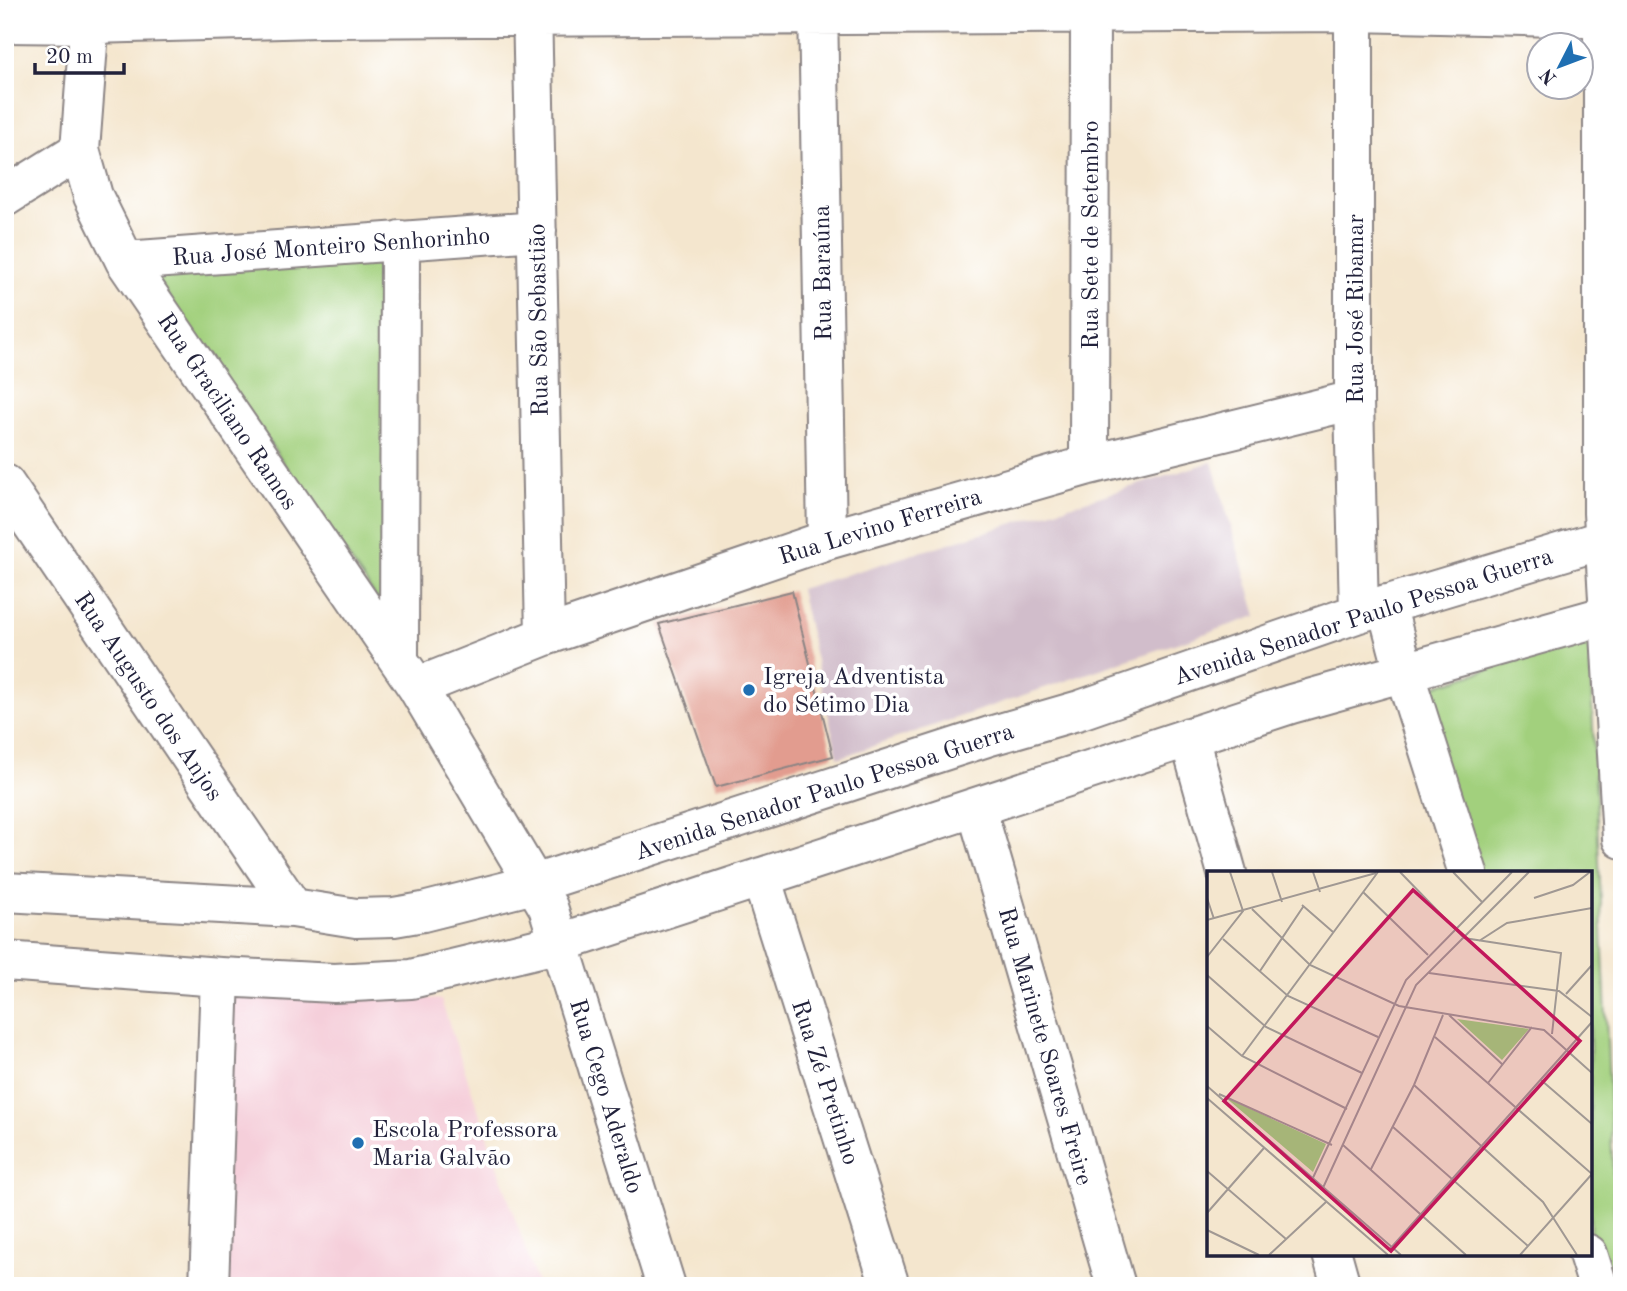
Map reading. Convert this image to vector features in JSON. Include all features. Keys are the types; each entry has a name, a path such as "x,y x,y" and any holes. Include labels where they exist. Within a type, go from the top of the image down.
{"street":[{"path":"5,23 91,14 318,12 1354,8 1609,13 1601,243 1622,839"},
{"name":"Rua José Ribamar","path":"1354,8 1354,400 1372,609 1404,672 1467,871"},
{"name":"Rua Sete de Setembro","path":"1089,465 1090,9"},
{"name":"Rua São Sebastião","path":"532,11 545,636"},
{"name":"Rua Baraúna","path":"818,11 827,540"},
{"path":"5,197 80,150 91,14"},
{"name":"Rua Graciliano Ramos","path":"80,150 93,196 125,261 408,674 541,896"},
{"name":"Rua José Monteiro Senhorinho","path":"125,261 537,231"},
{"path":"400,240 408,674"},
{"name":"Rua Levino Ferreira","path":"408,674 545,636 827,540 1089,465 1354,400"},
{"name":"Rua Augusto dos Anjos","path":"5,484 293,908"},
{"name":"Avenida Senador Paulo Pessoa Guerra","path":"5,893 293,908 356,918 394,917 456,905 541,896 990,736 1080,710 1372,609 1613,536"},
{"path":"5,961 334,983 411,979 560,943 1291,704 1615,613"},
{"path":"1080,710 1094,768"},
{"path":"1189,737 1226,871"},
{"name":"Rua Marinete Soares Freire","path":"976,807 1116,1286"},
{"name":"Rua Zé Pretinho","path":"761,877 890,1286"},
{"name":"Rua Cego Aderaldo","path":"541,896 560,943 666,1286"},
{"path":"209,1286 220,977"},
{"path":"1333,1256 1341,1286"},
{"path":"1589,1256 1598,1286"}],"shaded area":[{"path":"1212,462 1257,616 838,758 800,589"},
{"name":"Escola Professora Maria Galvão","path":"224,971 441,1000 538,1286 227,1286"}],"green space":[{"path":"386,260 384,609 147,265"},
{"path":"1589,637 1618,1286 1603,1286 1592,1251 1592,871 1476,871 1421,691"}],"building":[{"path":"5,89 10,92 7,131 5,131"},
{"name":"Igreja Adventista do Sétimo Dia","path":"792,591 833,756 716,787 659,624"}],"place":[{"name":"Igreja Adventista do Sétimo Dia","path":"749,690"},
{"name":"Escola Professora Maria Galvão","path":"358,1143"}]}
